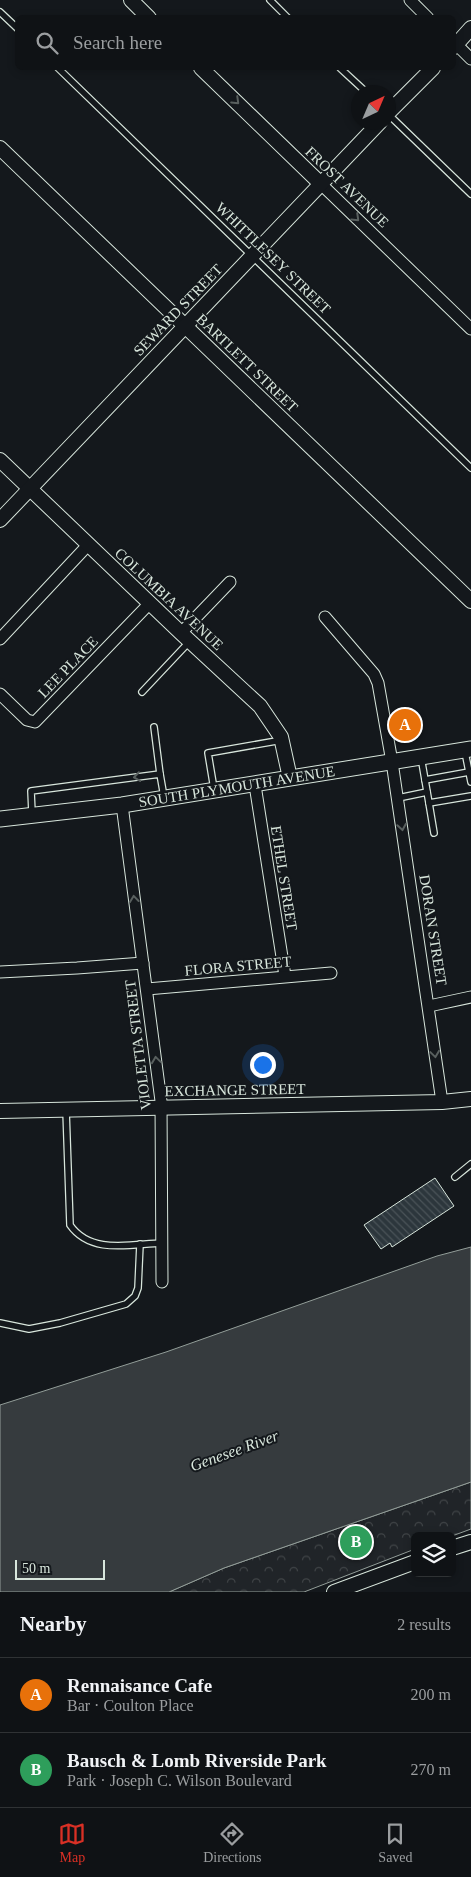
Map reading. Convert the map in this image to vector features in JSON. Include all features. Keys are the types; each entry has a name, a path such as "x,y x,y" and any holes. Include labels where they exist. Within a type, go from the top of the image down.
{"main road":[{"name":"SOUTH PLYMOUTH AVENUE","path":"0,819 165,799 468,749"}],"street":[{"path":"131,0 146,15"},
{"path":"410,0 425,15"},
{"path":"456,42 471,28"},
{"path":"456,46 471,59"},
{"name":"FROST AVENUE","path":"202,70 471,329"},
{"path":"396,106 431,70"},
{"name":"SEWARD STREET","path":"0,520 372,130"},
{"name":"BARTLETT STREET","path":"0,148 471,601"},
{"name":"COLUMBIA AVENUE","path":"0,460 260,706 282,740 290,778"},
{"path":"0,639 88,545"},
{"path":"186,637 230,582"},
{"name":"LEE PLACE","path":"2,696 27,720 35,722 150,603"},
{"name":"DORAN STREET","path":"326,617 377,678 398,798 442,1102"},
{"name":"ETHEL STREET","path":"255,785 285,976"},
{"name":"VIOLETTA STREET","path":"122,805 161,1108 162,1282"},
{"path":"0,972 143,963"},
{"name":"FLORA STREET","path":"147,989 331,973"},
{"path":"429,1006 471,997"},
{"name":"EXCHANGE STREET","path":"0,1111 442,1102 471,1099"},
{"path":"456,1547 471,1542"},
{"path":"334,1592 411,1563"}],"lane":[{"path":"270,0 285,15"},
{"path":"0,12 15,26"},
{"name":"WHITTLESEY STREET","path":"60,70 471,468"},
{"path":"342,70 358,85"},
{"path":"396,122 471,194"},
{"path":"142,692 186,637"},
{"path":"154,727 165,799"},
{"path":"214,791 208,753 282,740"},
{"path":"468,749 471,782"},
{"path":"421,757 434,833"},
{"path":"425,780 449,778 469,772"},
{"path":"32,816 31,791 160,774"},
{"path":"398,798 427,792"},
{"path":"429,803 452,796 471,796"},
{"path":"66,1110 70,1225 76,1234 86,1241 102,1246 162,1243"},
{"path":"455,1177 471,1164"},
{"path":"0,1323 29,1329 60,1323 126,1304 135,1296 138,1288 140,1244"}],"green space":[{"path":"471,1482 471,1529 456,1535 456,1532 411,1532 411,1551 304,1592 169,1592 224,1568"}],"water":[{"name":"Genesee River","path":"471,1247 471,1482 224,1568 169,1592 0,1592 0,1405 166,1352 437,1256"}],"building":[{"path":"435,1178 454,1206 392,1247 390,1243 381,1249 364,1225"}],"place":[{"name":"Rennaisance Cafe","path":"405,725"},
{"name":"Bausch & Lomb Riverside Park","path":"356,1542"}]}
